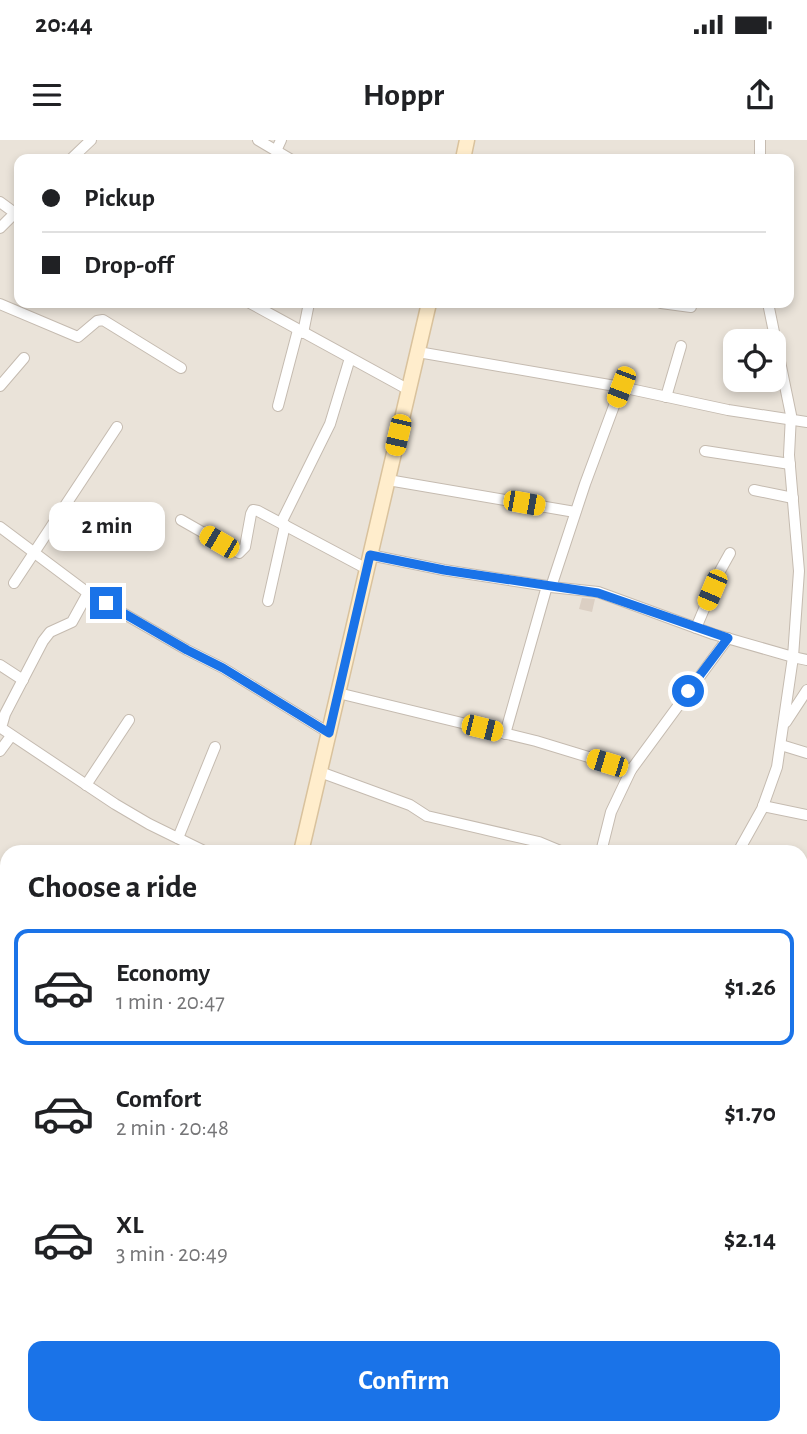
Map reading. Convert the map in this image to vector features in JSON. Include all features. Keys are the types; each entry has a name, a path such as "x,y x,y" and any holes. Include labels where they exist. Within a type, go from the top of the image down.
{"main road":[{"path":"303,845 428,308"}],"street":[{"path":"76,154 91,140"},
{"path":"258,140 281,154"},
{"path":"276,151 281,140"},
{"path":"0,228 14,214"},
{"path":"0,304 78,337 97,321 103,320 181,368"},
{"path":"259,308 409,390"},
{"path":"278,406 307,308"},
{"path":"742,845 763,806 777,767 793,657 799,571 790,464 790,420 769,308"},
{"path":"666,397 681,346"},
{"path":"418,352 807,422"},
{"path":"0,386 23,358"},
{"path":"268,601 283,524 330,424 350,358"},
{"path":"505,734 549,587 621,387"},
{"path":"14,583 117,427"},
{"path":"705,451 790,464"},
{"path":"388,480 575,512"},
{"path":"754,490 793,498"},
{"path":"181,520 239,553 245,547 253,510 369,562 598,593 696,628 807,660"},
{"path":"0,527 88,593 223,668 329,733"},
{"path":"696,628 730,553"},
{"path":"88,593 72,622 50,632 1,723 1,728 149,824 192,845"},
{"path":"603,845 611,812 631,770 728,638"},
{"path":"0,665 23,680"},
{"path":"785,724 807,690"},
{"path":"338,693 505,734 631,770"},
{"path":"86,785 129,720"},
{"path":"0,751 11,736"},
{"path":"781,745 807,753"},
{"path":"178,838 215,747"},
{"path":"320,772 410,805 427,816 546,845"},
{"path":"763,806 807,816"}],"shaded area":[{"path":"0,140 807,140 807,845 0,845"}],"building":[{"path":"582,598 595,599 592,612 579,609"}],"route":[{"path":"106,603 223,668 329,733 370,555 444,570 598,593 728,638 688,691"}]}
